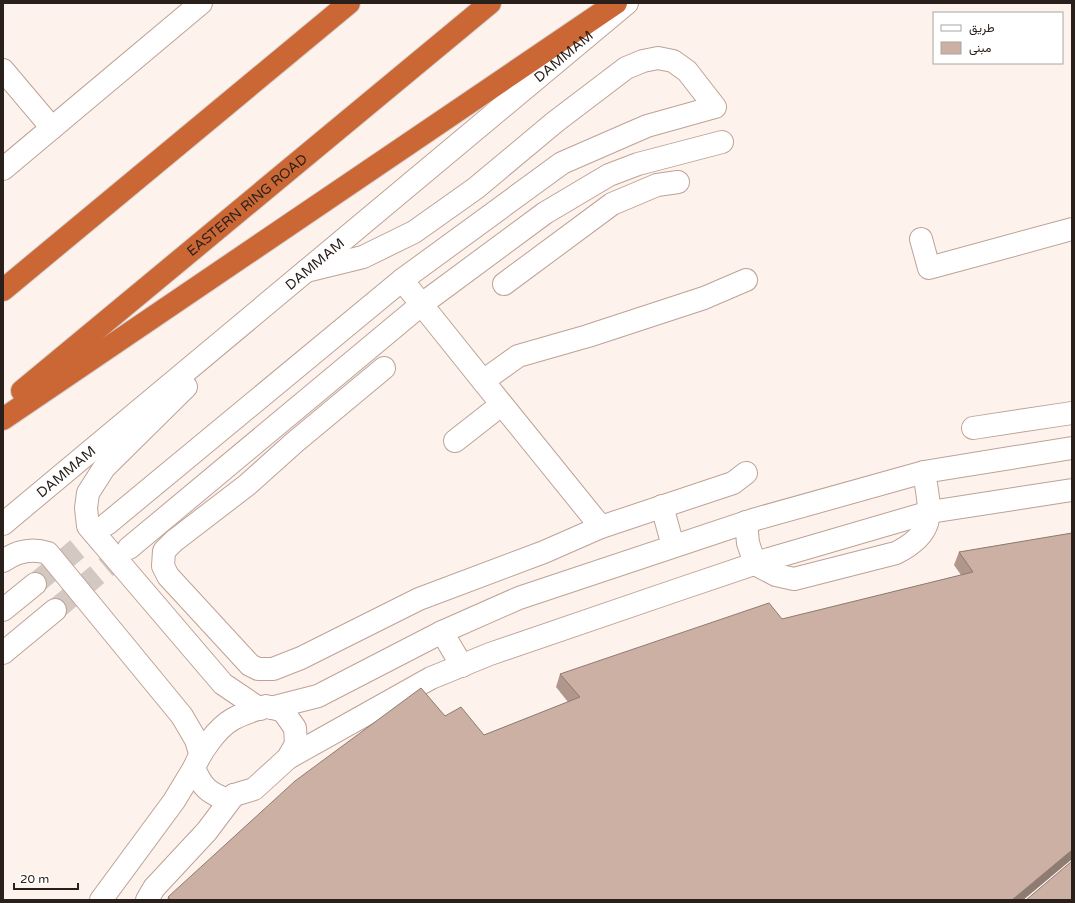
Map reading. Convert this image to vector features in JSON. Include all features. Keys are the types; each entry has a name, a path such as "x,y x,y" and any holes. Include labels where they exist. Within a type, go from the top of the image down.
{"highway":[{"path":"239,94 334,3"},
{"path":"3,290 349,3"},
{"name":"EASTERN RING ROAD","path":"3,407 490,3"},
{"path":"3,419 616,3"}],"street":[{"path":"3,169 202,3"},
{"name":"DAMMAM","path":"3,524 627,3"},
{"path":"107,524 402,280 562,163 647,126 715,107 687,71 672,61 658,58 643,61 626,68 556,122 482,183 414,232 364,257 306,271"},
{"path":"3,70 52,128"},
{"path":"129,548 422,304 545,213 609,175 638,164 722,142"},
{"path":"504,284 612,204 657,185 678,182"},
{"path":"545,213 562,242"},
{"path":"921,239 929,268 1072,229"},
{"path":"402,280 501,405 601,527"},
{"path":"483,381 518,356 588,336 704,298 746,280"},
{"path":"219,344 184,390 104,468 88,492 86,508 88,526 223,684 265,708 283,711 295,728 296,744 288,758"},
{"path":"384,368 300,438 248,485 174,541 164,551 163,566 168,576 250,665 258,669 273,669 301,658 419,599 544,552 601,527 733,483 746,473"},
{"path":"455,441 501,405"},
{"path":"973,428 1072,412"},
{"path":"101,900 174,801 197,761 214,736 232,719 265,708 318,696 442,632 519,598 746,522 924,472 1072,448"},
{"path":"746,522 748,544 755,564 776,575 794,579 896,553 909,546 929,524 930,512 924,472"},
{"path":"3,561 23,552 38,550 48,553 182,716 196,740 200,783 213,795 228,800 234,795 254,789 288,758 431,678 496,652 755,564 930,512 1072,490"},
{"path":"662,506 673,546"},
{"path":"3,610 35,584"},
{"path":"3,653 55,610"},
{"path":"442,632 462,666"},
{"path":"147,900 154,888 207,831 234,795"}],"building":[{"path":"1072,533 1072,850 1012,900 171,900 168,897 295,781 421,688 445,716 461,707 484,735 580,697 560,674 769,603 782,619 973,572 959,552"},
{"path":"1072,861 1072,900 1026,900"}],"tunnel":[{"path":"35,584 107,524"},
{"path":"55,610 129,548"}]}
